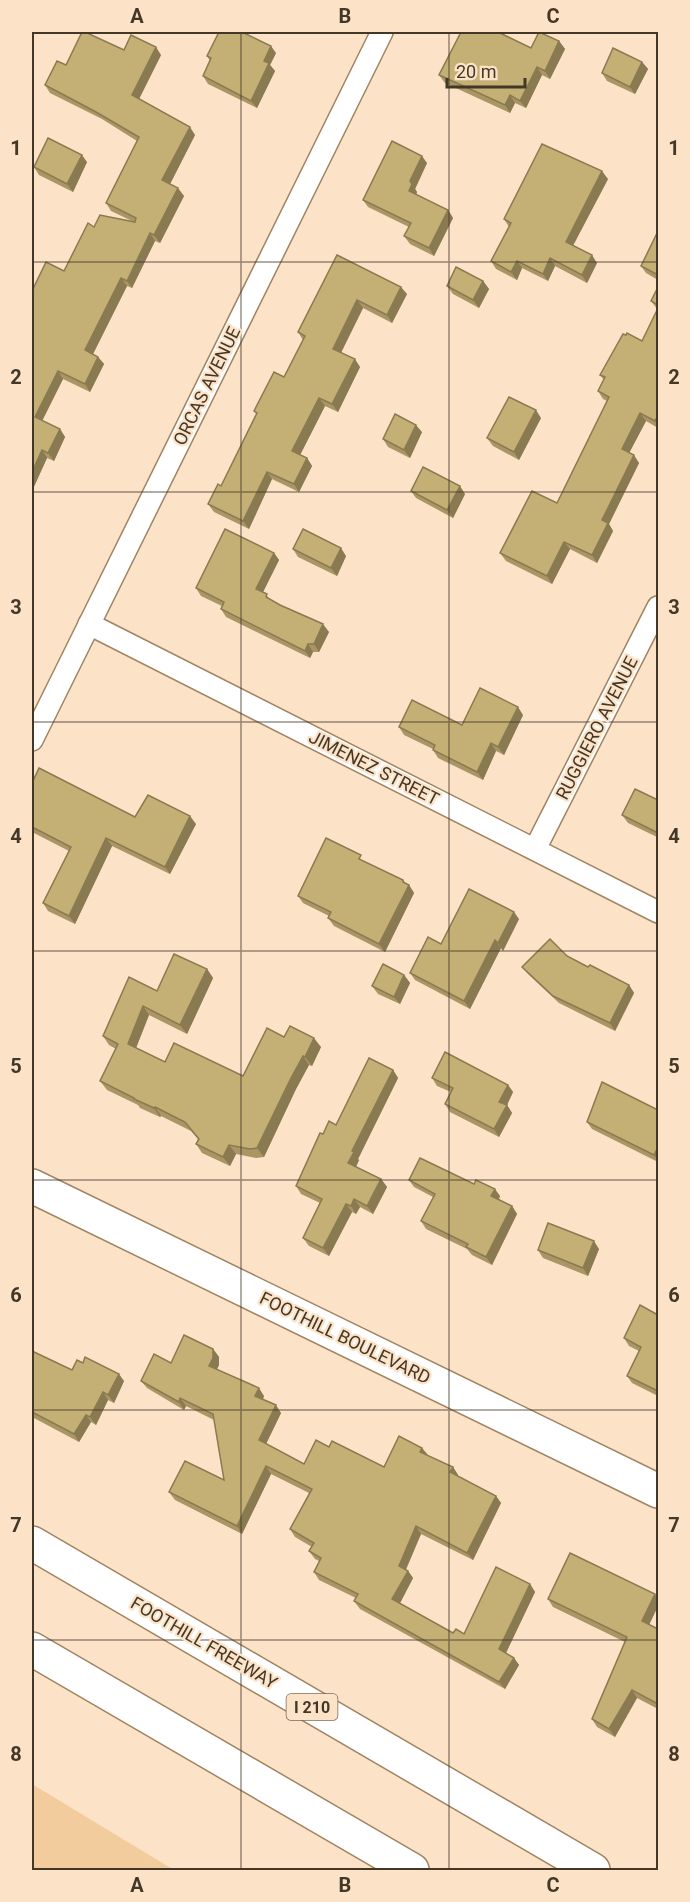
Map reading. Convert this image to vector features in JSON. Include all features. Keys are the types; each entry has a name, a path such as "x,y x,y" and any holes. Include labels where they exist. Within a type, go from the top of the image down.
{"main road":[{"name":"FOOTHILL BOULEVARD","path":"32,1186 658,1491"},
{"name":"FOOTHILL FREEWAY","path":"32,1543 593,1870"},
{"path":"32,1649 412,1870"}],"street":[{"name":"ORCAS AVENUE","path":"32,740 382,32"},
{"name":"RUGGIERO AVENUE","path":"535,849 658,607"},
{"name":"JIMENEZ STREET","path":"89,624 658,912"}],"shaded area":[{"path":"32,1784 174,1870 32,1870"}],"building":[{"path":"82,32 124,50 131,35 156,47 132,95 190,127 162,180 178,188 154,235 150,233 127,281 121,278 85,350 98,357 85,384 58,371 35,417 60,429 48,453 42,450 32,472 32,291 46,262 64,271 88,223 94,227 100,215 135,222 136,218 106,203 139,137 45,85 57,61 66,65"},
{"path":"219,32 242,32 271,46 264,61 269,63 251,101 203,76 211,58 207,56"},
{"path":"461,32 498,32 531,48 539,32 559,41 545,71 537,67 520,101 510,95 505,105 439,75"},
{"path":"613,48 642,62 630,87 602,73"},
{"path":"48,138 82,155 67,184 34,167"},
{"path":"392,141 422,156 410,181 412,184 409,191 448,210 429,248 404,236 411,223 363,200"},
{"path":"542,144 602,171 566,242 592,255 582,275 550,258 543,274 517,261 511,272 491,261 511,223 504,219"},
{"path":"658,231 658,275 641,266"},
{"path":"337,255 401,287 387,315 357,300 333,349 355,359 332,404 319,398 292,451 307,458 294,484 267,472 243,521 208,504 218,484 221,486 257,413 254,411 274,372 284,377 305,336 298,332"},
{"path":"456,267 483,281 473,300 447,286"},
{"path":"658,287 658,305 651,301"},
{"path":"658,308 658,415 655,421 640,413 622,449 634,455 602,520 608,523 592,555 564,542 547,576 500,553 532,491 557,503 609,397 598,391 605,377 600,375 623,334 627,333 642,341"},
{"path":"509,397 536,410 514,452 487,438"},
{"path":"395,414 416,425 404,450 383,439"},
{"path":"423,467 460,486 447,510 411,491"},
{"path":"225,529 274,553 256,589 267,594 266,597 280,605 323,624 314,644 308,644 305,651 221,609 224,602 196,588"},
{"path":"303,529 341,548 331,568 293,549"},
{"path":"480,688 518,707 498,747 491,743 477,772 433,750 435,745 399,727 412,700 462,725"},
{"path":"39,768 135,817 148,795 190,816 165,867 106,838 69,916 43,903 71,847 32,827 32,783"},
{"path":"635,789 658,800 658,833 622,815"},
{"path":"326,838 361,855 359,859 409,885 379,944 328,918 331,912 298,896"},
{"path":"469,889 514,912 498,943 495,940 464,1001 410,973 428,937 441,944"},
{"path":"550,939 567,956 629,985 610,1023 553,996 522,967"},
{"path":"174,954 207,969 180,1025 143,1006 128,1044 165,1062 174,1043 243,1076 267,1028 284,1037 290,1026 314,1038 290,1080 257,1148 229,1145 223,1157 196,1144 199,1139 185,1122 100,1081 118,1044 103,1036 129,977 157,991"},
{"path":"383,964 404,975 394,997 372,986"},
{"path":"445,1052 508,1085 499,1102 507,1105 494,1129 445,1104 453,1088 432,1078"},
{"path":"369,1058 393,1070 348,1163 381,1179 367,1206 354,1199 351,1206 346,1204 323,1248 303,1238 322,1199 296,1186 320,1133 323,1134 329,1121 336,1125"},
{"path":"602,1082 658,1110 658,1147 654,1155 587,1122"},
{"path":"420,1158 474,1184 476,1180 495,1189 491,1196 512,1206 486,1257 466,1247 468,1244 421,1221 435,1194 409,1180"},
{"path":"548,1223 594,1241 583,1268 538,1250"},
{"path":"640,1305 658,1315 658,1391 627,1376 641,1347 624,1338"},
{"path":"184,1335 213,1349 213,1358 209,1366 259,1388 255,1396 276,1405 259,1440 304,1464 316,1440 329,1447 332,1441 384,1467 399,1436 422,1448 420,1452 453,1467 450,1472 496,1496 467,1553 416,1526 399,1566 408,1571 392,1599 453,1633 456,1629 464,1634 496,1567 530,1584 499,1649 514,1658 499,1682 354,1601 358,1594 314,1572 321,1558 309,1551 314,1543 290,1529 312,1489 266,1466 237,1526 169,1492 185,1461 224,1480 213,1414 180,1398 179,1402 141,1381 154,1354 171,1363"},
{"path":"32,1351 72,1370 77,1360 83,1363 85,1357 119,1374 108,1395 103,1392 90,1417 86,1415 74,1434 32,1412"},
{"path":"570,1553 655,1594 642,1621 658,1629 658,1704 632,1690 609,1729 592,1719 627,1637 548,1599"}]}
